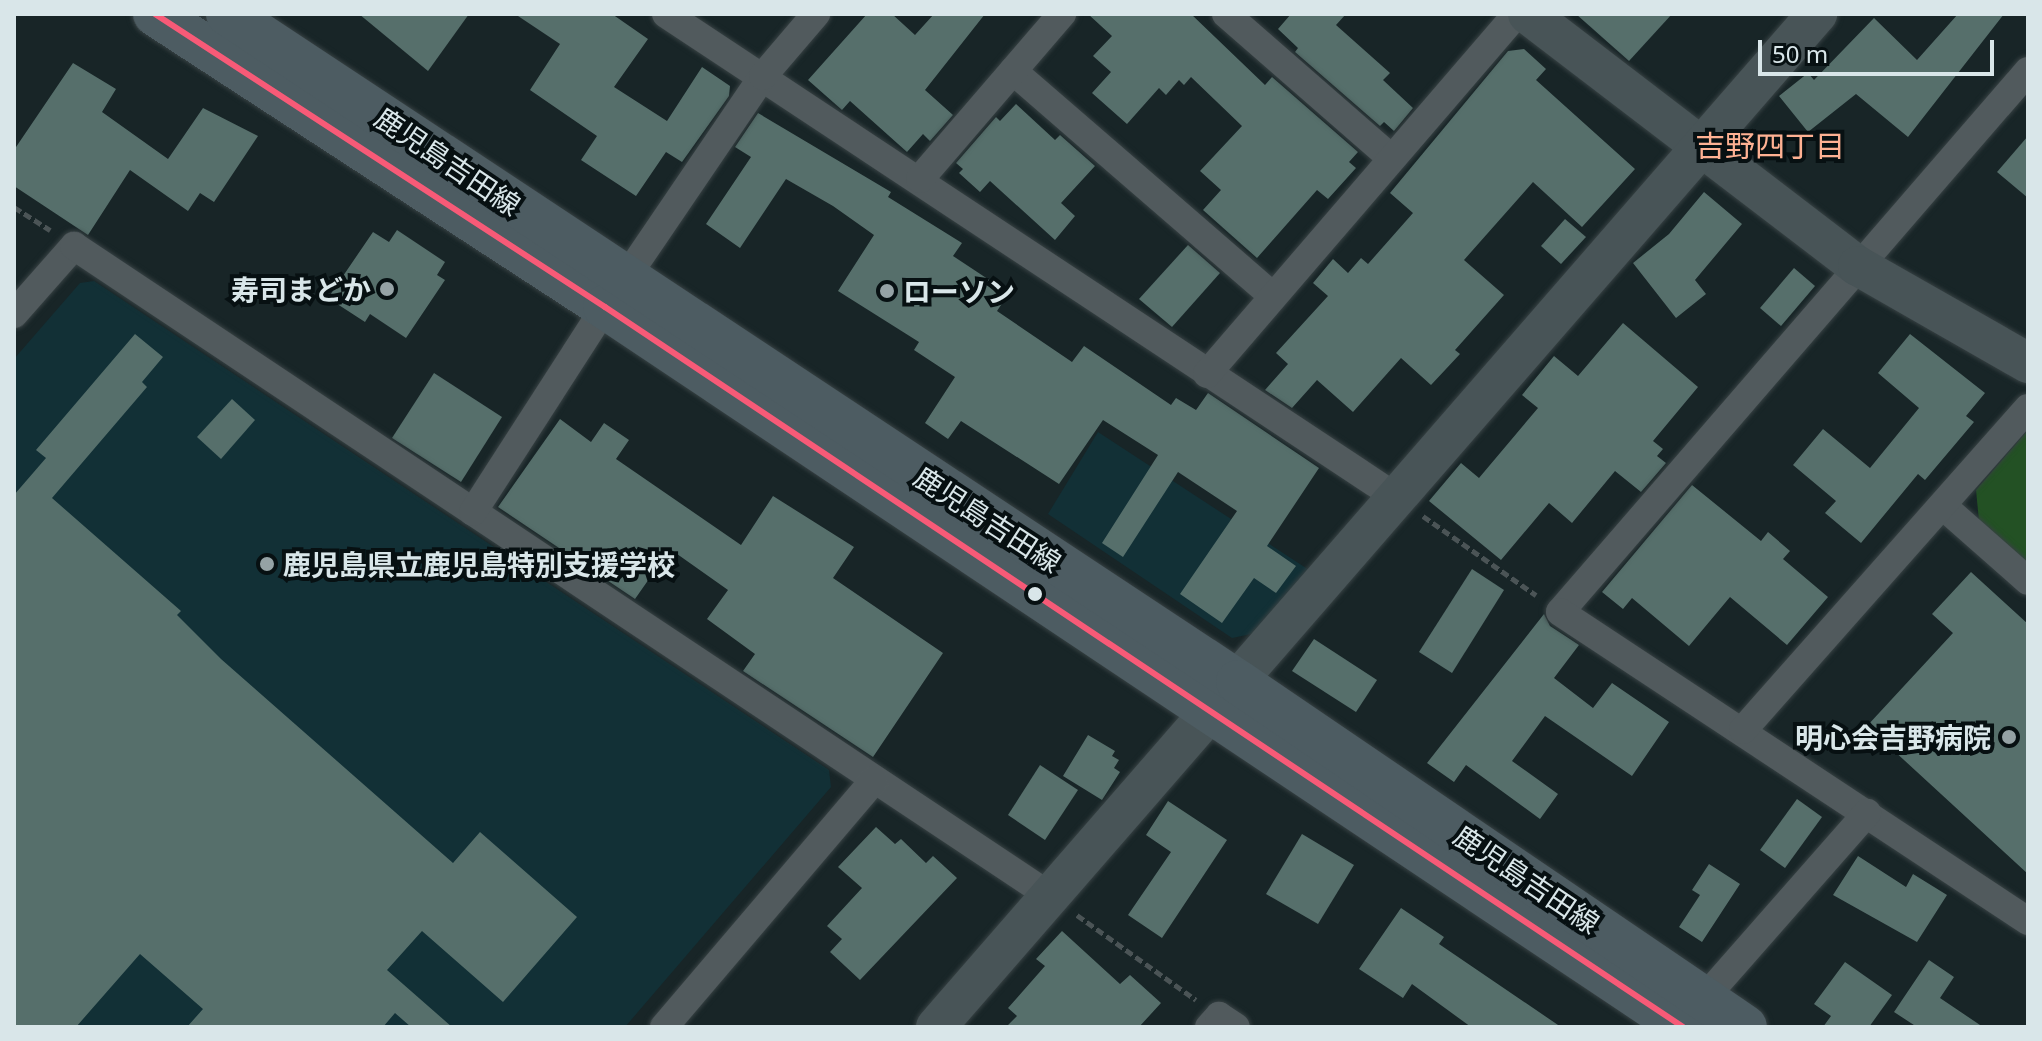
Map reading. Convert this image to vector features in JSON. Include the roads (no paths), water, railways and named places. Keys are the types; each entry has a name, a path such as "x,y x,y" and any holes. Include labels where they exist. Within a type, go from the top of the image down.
{"main road":[{"name":"鹿児島吉田線","path":"155,14 615,293"},
{"name":"鹿児島吉田線","path":"228,14 615,293 1225,697 1686,1020 1745,1027"}],"street":[{"path":"666,14 920,179 1207,374 1396,497"},
{"path":"473,512 615,293 763,76 816,14"},
{"path":"920,179 1062,14"},
{"path":"1226,14 1392,159"},
{"path":"1207,374 1517,14"},
{"path":"1528,14 1858,266 2028,363"},
{"path":"936,1027 1817,14"},
{"path":"1013,71 1273,296"},
{"path":"2023,86 1858,266 1560,612 2028,921"},
{"path":"14,314 74,246 1050,896"},
{"path":"1743,730 2028,408"},
{"path":"1943,506 2028,581"},
{"path":"664,1027 874,780"},
{"path":"1686,1020 1867,813"}],"place":[{"name":"寿司まどか","path":"387,289"},
{"name":"ローソン","path":"887,291"},
{"name":"鹿児島県立鹿児島特別支援学校","path":"267,564"},
{"name":"明心会吉野病院","path":"2009,737"}],"district":[{"name":"吉野四丁目","path":"1770,146"}]}
